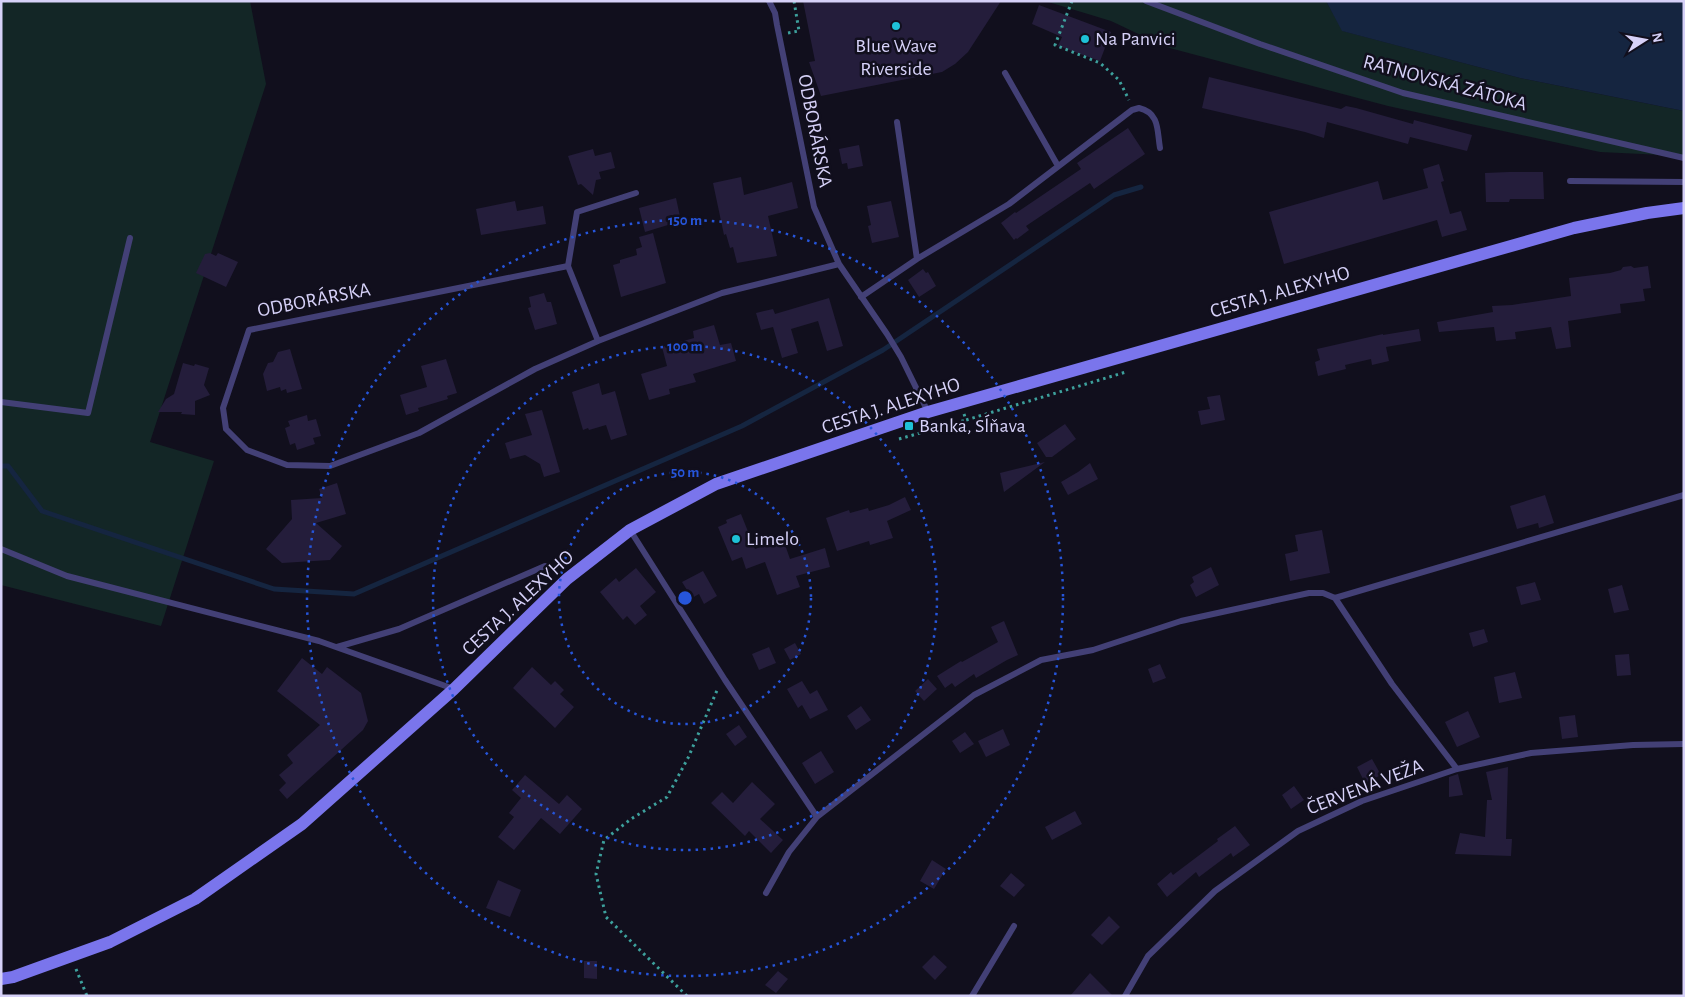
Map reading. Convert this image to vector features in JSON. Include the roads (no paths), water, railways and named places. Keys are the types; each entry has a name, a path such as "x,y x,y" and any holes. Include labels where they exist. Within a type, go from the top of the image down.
{"main road":[{"name":"CESTA J. ALEXYHO","path":"1,979 13,977 110,942 195,899 302,824 454,689 567,579 630,530 716,484 928,412 1574,228 1646,213 1684,208"}],"lane":[{"name":"ODBORÁRSKA","path":"769,1 775,12 814,207 839,264 887,334 928,412"},
{"name":"RATNOVSKÁ ZÁTOKA","path":"1146,1 1260,44 1403,93 1684,158"},
{"path":"1005,73 1058,166"},
{"path":"862,297 917,259 1009,204 1133,110 1139,108 1152,113 1155,119 1160,148"},
{"path":"897,122 917,259"},
{"path":"1570,181 1684,182"},
{"path":"598,341 568,266 577,212 636,193"},
{"path":"1,402 88,413 130,238"},
{"name":"ODBORÁRSKA","path":"568,266 249,330 223,408 226,429 247,450 287,465 330,466 419,433 535,369 598,341 722,293 839,264"},
{"path":"1336,598 1684,495"},
{"path":"630,530 725,680 817,817"},
{"path":"1,548 67,576 319,641 454,689"},
{"path":"336,647 399,630 545,566"},
{"path":"766,894 789,852 817,817 974,695 1041,660 1093,650 1181,620 1309,593 1323,593 1336,598 1392,684 1457,769"},
{"name":"ČERVENÁ VEŽA","path":"1125,996 1148,956 1215,891 1298,831 1362,801 1457,769 1531,753 1633,745 1684,744"},
{"path":"972,996 1014,926"}],"water":[{"path":"1326,1 1684,1 1684,111 1520,78 1342,31"}],"waterway":[{"path":"1,466 8,466 42,511 274,589 354,594 742,426 883,350 1114,195 1141,187"}],"place":[{"name":"Blue Wave Riverside","path":"896,26"},
{"name":"Na Panvici","path":"1085,39"},
{"name":"Banka, Sĺňava","path":"909,426"},
{"name":"Limelo","path":"736,539"}]}
